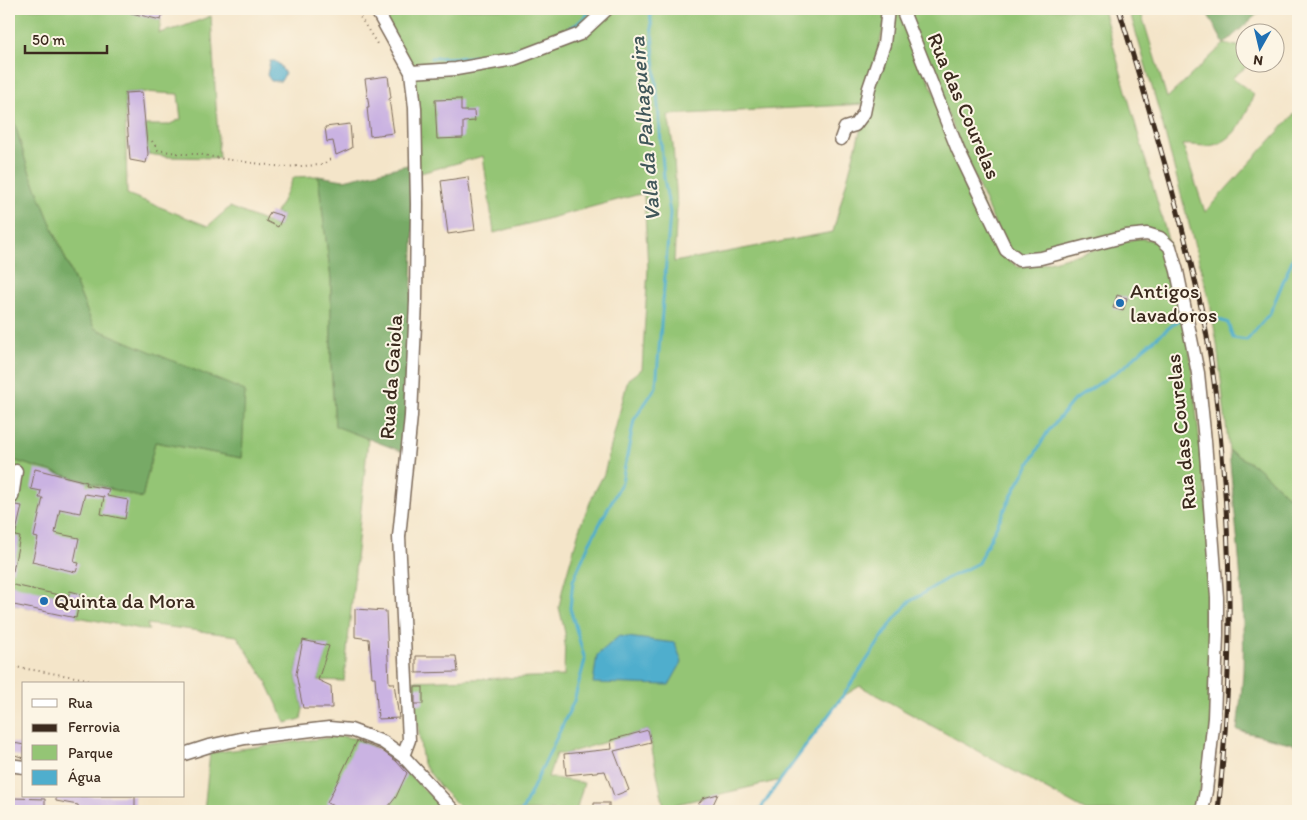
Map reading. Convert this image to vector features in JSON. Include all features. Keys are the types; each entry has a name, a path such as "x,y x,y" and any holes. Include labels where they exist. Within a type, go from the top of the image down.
{"street":[{"name":"Rua da Gaiola","path":"376,9 411,72 415,108 417,204 416,301 410,416 399,538 409,740 403,756"},
{"path":"411,72 456,69 514,59 580,34 607,9"},
{"path":"841,139 845,128 855,124 864,113 869,88 884,44 888,9"},
{"name":"Rua das Courelas","path":"902,9 958,150 1006,250 1019,260 1041,258 1126,236 1147,234 1160,238 1170,247 1177,271 1198,373 1217,597 1214,718 1202,811"},
{"path":"9,496 12,496 16,471"},
{"path":"185,754 245,738 342,728 361,732 403,756 454,811"},
{"path":"9,764 22,767"}],"path":[{"path":"355,9 378,44"},
{"path":"152,141 158,150 283,167 322,165 332,158"},
{"path":"9,666 87,679 89,682"}],"green space":[{"path":"9,9 125,9 161,20 159,33 211,16 219,158 169,157 148,154 145,125 168,125 181,119 178,94 125,93 127,194 208,226 230,207 278,227 283,216 276,213 294,177 318,176 331,279 331,365 335,425 368,439 344,681 318,680 328,646 303,640 296,674 303,708 301,719 286,723 266,681 237,636 147,624 149,630 146,630 9,604 9,459 142,498 155,442 242,458 244,392 94,328 27,166 9,103"},
{"path":"376,9 888,9 865,104 668,115 673,145 677,205 674,262 833,232 893,9 898,9 1005,257 1018,267 1045,263 1138,238 1152,240 1163,247 1170,259 1185,310 1217,597 1214,718 1196,811 1086,811 860,686 842,697 781,780 664,807 648,730 564,754 556,754 548,777 584,783 577,807 583,811 463,810 441,788 423,764 412,681 564,676 565,633 559,607 563,587 581,524 604,474 628,379 642,369 648,269 644,193 494,233 483,156 417,174 411,73"},
{"path":"902,9 1103,9 1170,247 1147,234 1019,260 1006,250"},
{"path":"1129,9 1140,9 1167,98 1224,44 1234,46 1234,72 1240,72 1232,78 1254,94 1238,128 1225,140 1207,146 1183,145 1205,212 1298,110 1298,505 1257,467 1229,451 1217,344 1210,303 1157,104"},
{"path":"1205,9 1263,9 1249,22 1234,22 1234,35 1224,44"},
{"path":"9,103 27,166 94,328 245,391 242,458 155,442 142,498 9,459"},
{"path":"416,163 406,453 335,426 331,365 331,279 318,176 344,180"},
{"path":"1229,451 1257,467 1298,505 1298,745 1237,730 1244,645"},
{"path":"341,736 358,739 390,755 446,811 204,811 210,753"}],"water":[{"path":"270,61 275,61 280,65 285,74 281,81 271,81 267,75"},
{"path":"619,636 675,643 682,662 669,685 593,683 597,655"}],"building":[{"path":"128,9 164,9 161,20 127,12"},
{"path":"388,76 394,133 370,136 367,107 369,107 365,79"},
{"path":"142,92 148,154 146,163 130,160 125,93"},
{"path":"461,99 461,111 474,111 475,121 463,122 463,138 437,139 435,100"},
{"path":"350,124 352,148 336,155 333,141 327,142 325,127"},
{"path":"468,177 475,230 448,234 441,181"},
{"path":"270,212 283,216 278,227 266,221"},
{"name":"Antigos lavadoros","path":"1117,295 1127,298 1123,311 1113,308"},
{"path":"35,469 87,482 86,485 109,489 107,496 128,500 125,519 101,514 104,497 85,494 80,513 60,509 55,533 79,538 74,562 79,563 76,572 32,562 38,538 34,537 43,498 39,498 41,491 31,489"},
{"path":"9,504 22,506 15,536 20,537 13,571 9,571"},
{"name":"Quinta da Mora","path":"9,584 68,597 70,591 81,594 76,618 9,604"},
{"path":"355,609 386,611 389,683 394,683 399,718 378,719 375,677 372,677 369,639 355,637"},
{"path":"303,640 329,646 318,680 331,686 332,708 303,708 296,674"},
{"path":"416,656 456,656 458,672 416,673"},
{"path":"415,687 423,687 423,704 415,704"},
{"path":"648,730 651,742 614,751 629,790 614,796 605,771 566,775 564,754 612,749 611,740"},
{"path":"357,741 381,750 396,761 407,773 396,797 385,811 344,811 327,803"},
{"path":"9,742 22,745 22,757 9,753"},
{"path":"718,794 710,811 693,811 703,798"},
{"path":"13,798 45,799 45,811 12,811"},
{"path":"56,798 135,798 135,811 79,811 78,805 56,801"},
{"path":"594,803 609,803 609,811 594,811"}],"waterway":[{"path":"431,58 504,54 563,32 577,24 593,9"},
{"name":"Vala da Palhagueira","path":"522,811 574,701 585,660 570,608 573,581 589,544 622,482 634,420 656,387 670,213 664,178 650,9"},
{"path":"1217,319 1228,323 1233,338 1247,340 1270,313 1298,246"},
{"path":"759,811 842,697 893,621 909,602 946,579 978,563 1016,487 1047,433 1073,401 1125,366 1180,319"}],"railway":[{"path":"1119,9 1186,242 1204,321 1215,388 1226,500 1229,589 1226,722 1218,811"}],"place":[{"name":"Antigos lavadoros","path":"1120,303"},
{"name":"Quinta da Mora","path":"44,601"}]}
